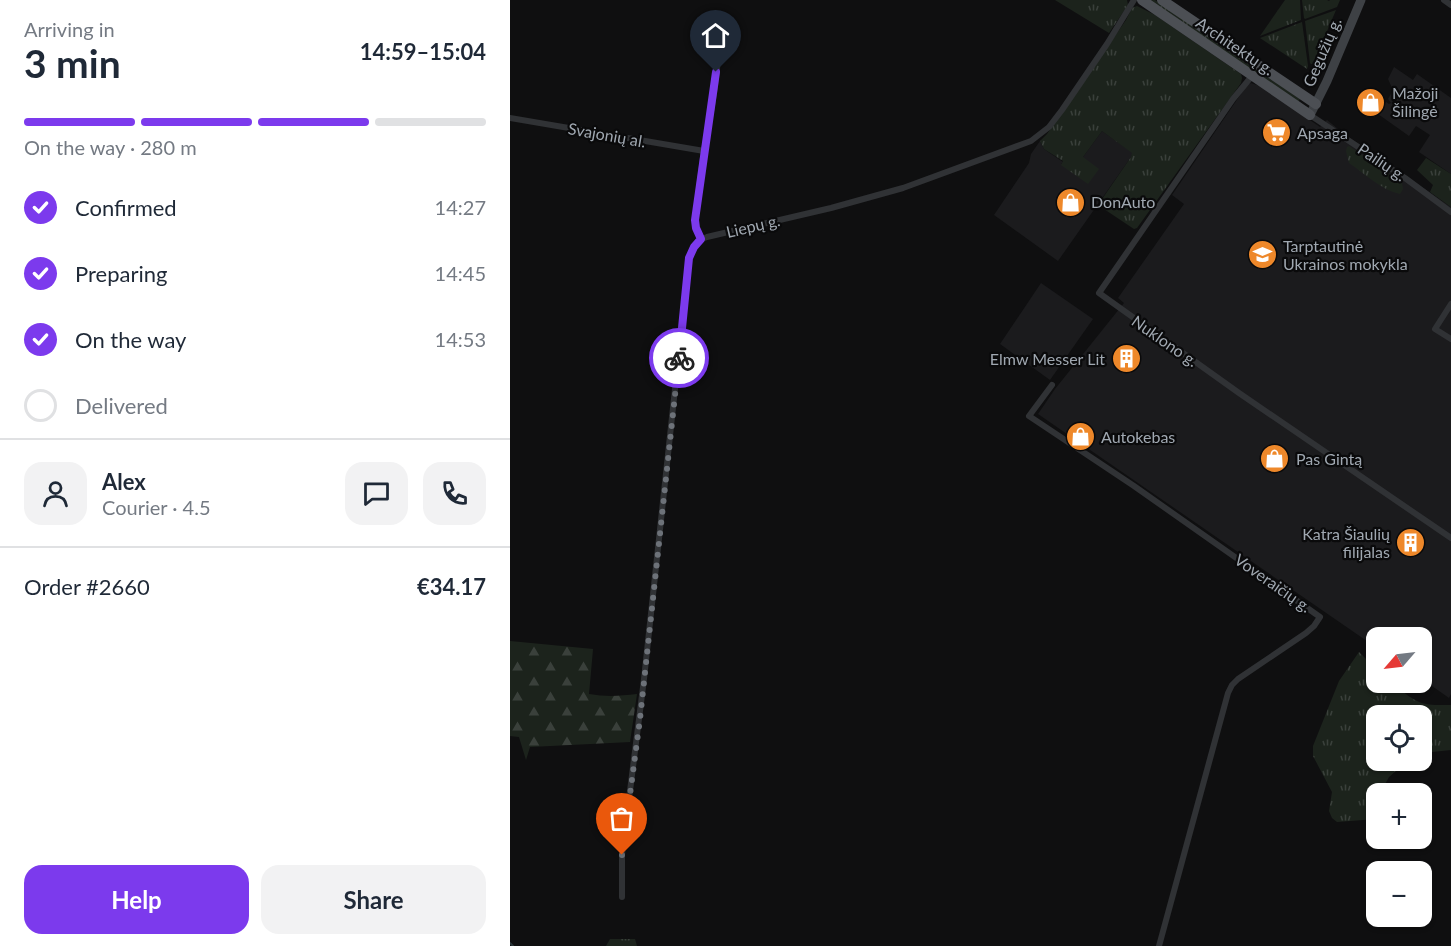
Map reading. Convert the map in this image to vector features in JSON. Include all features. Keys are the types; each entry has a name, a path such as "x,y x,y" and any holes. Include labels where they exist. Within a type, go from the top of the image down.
{"main road":[{"name":"Architektų g.","path":"1142,0 1310,116"},
{"name":"Architektų g.","path":"1162,0 1316,104"},
{"name":"Gegužių g.","path":"1310,116 1361,0"}],"street":[{"name":"Liepų g.","path":"701,239 892,192 1031,141 1049,127 1062,110 1134,0"},
{"path":"1444,0 1451,5"},
{"path":"622,897 622,855 647,656 689,258 701,239 695,220 715,86 719,34"},
{"name":"Nuklono g.","path":"1252,76 1233,99 1099,293 1239,393 1451,538"},
{"name":"Pailių g.","path":"1310,116 1405,178 1451,212"},
{"name":"Svajonių al.","path":"510,118 704,151"},
{"path":"1451,304 1435,329 1451,339"},
{"name":"Voveraičių g.","path":"1052,385 1029,416 1134,486 1320,617 1306,633 1238,679 1228,693 1159,946"}],"shaded area":[{"path":"1394,67 1413,80 1417,74 1451,98 1451,174 1419,152 1430,135 1416,126 1409,136 1378,114 1386,102 1391,103 1388,99 1393,90 1388,79"},
{"path":"1251,83 1260,86 1320,127 1327,120 1451,207 1451,694 1449,698 1432,686 1432,627 1366,627 1366,640 1038,414 1055,389 1124,303 1118,298 1184,204 1172,195 1247,85"},
{"path":"1102,131 1133,153 1058,261 994,215 1029,163 1031,154 1040,141 1044,149 1063,162 1061,164 1083,157"},
{"path":"1041,283 1093,319 1050,380 1000,344"}],"green space":[{"path":"1055,0 1127,0 1128,5 1109,33"},
{"path":"1149,0 1155,0 1300,99 1298,102"},
{"path":"1285,0 1300,0 1301,20 1260,36"},
{"path":"1302,0 1340,0 1337,7 1305,19"},
{"path":"1137,6 1155,15 1241,74 1242,78 1241,83 1137,228 1134,229 1098,205 1132,153 1102,131 1083,157 1099,169 1088,184 1061,165 1063,161 1044,149 1040,141 1126,20 1132,8"},
{"path":"1336,10 1313,64 1311,64 1305,21"},
{"path":"1302,22 1308,66 1307,69 1260,38"},
{"path":"1349,146 1402,183 1403,189 1400,194 1379,185 1349,163 1346,151"},
{"path":"1426,158 1451,174 1451,207 1430,192 1433,185 1417,170"},
{"path":"510,641 593,649 589,694 613,696 637,694 630,742 530,747 526,760 519,737 510,736"},
{"path":"1359,652 1366,659 1366,693 1404,693 1421,703 1451,705 1451,750 1432,752 1432,705 1366,705 1366,771 1396,771 1386,783 1366,783 1366,820 1337,822 1332,818 1329,811 1332,792 1313,756 1313,746 1339,681"},
{"path":"610,939 635,939 637,946 606,946"}],"waterway":[{"path":"510,943 513,946"}],"way so far":[{"path":"622,855 640,719 679,358"}],"place":[{"name":"Mažoji Šilingė","path":"1371,102"},
{"name":"Apsaga","path":"1276,133"},
{"name":"DonAuto","path":"1070,202"},
{"name":"Tarptautinė Ukrainos mokykla","path":"1262,255"},
{"name":"Elmw Messer Lit","path":"1126,359"},
{"name":"Autokebas","path":"1080,437"},
{"name":"Pas Gintą","path":"1275,459"},
{"name":"Katra Šiaulių filijalas","path":"1411,543"}],"route":[{"path":"679,358 689,258 701,239 695,220 716,72"}]}
